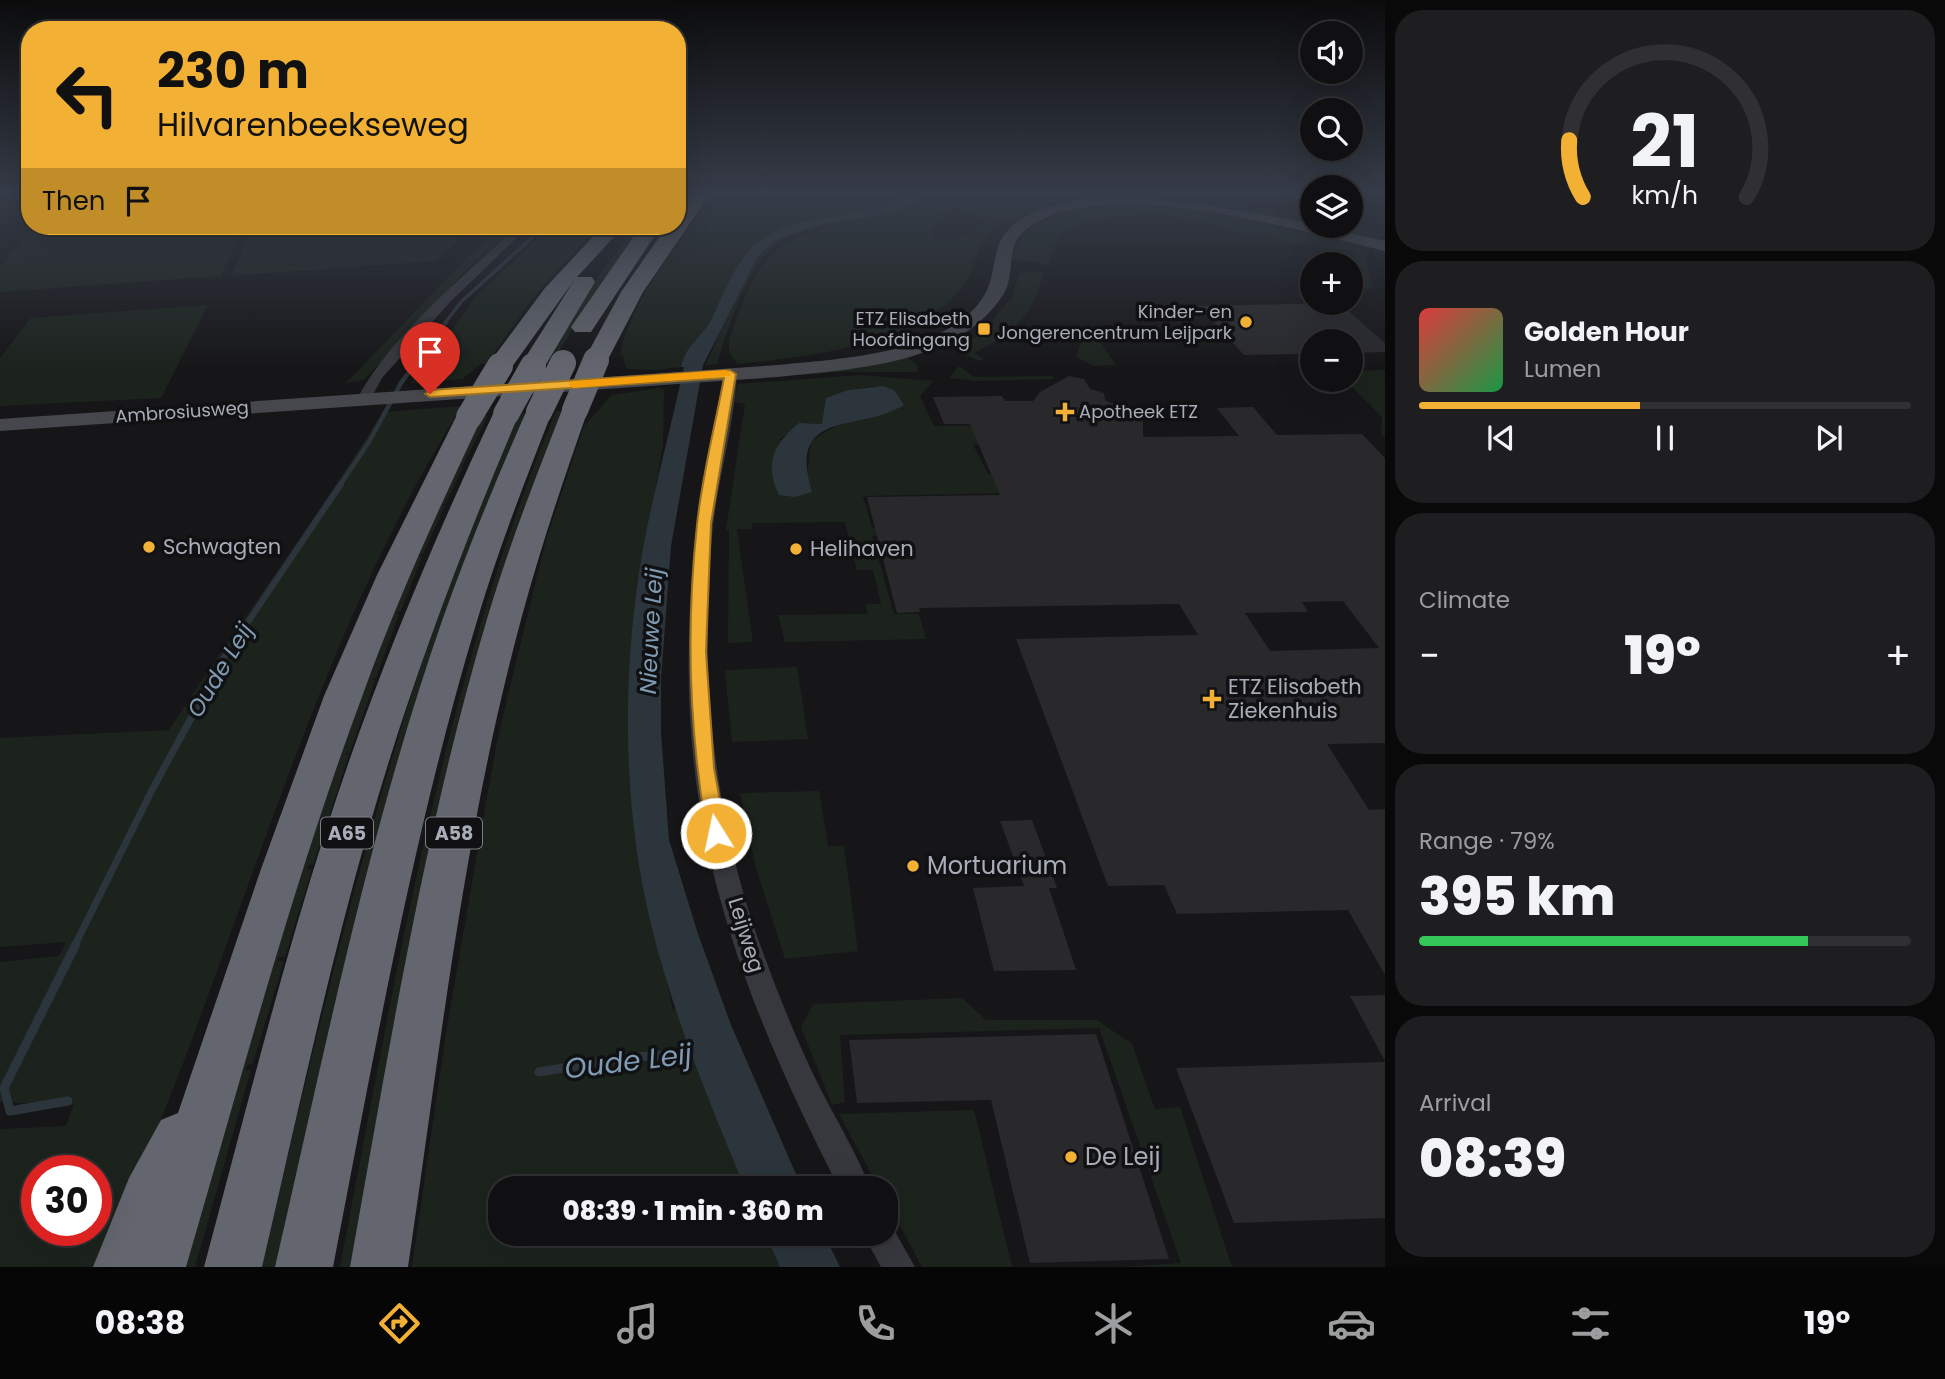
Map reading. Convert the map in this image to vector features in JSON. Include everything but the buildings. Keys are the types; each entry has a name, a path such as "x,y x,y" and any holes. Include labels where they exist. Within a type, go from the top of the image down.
{"highway":[{"name":"A58","path":"379,1267 443,885 475,736 521,556 546,480 522,413 500,366 534,315 586,253"},
{"name":"A65","path":"304,1267 386,886 427,734 476,572 511,475 533,366 578,291 606,253"},
{"name":"A65","path":"233,1267 329,891 377,739 443,559 522,413 563,363 597,302 632,253"},
{"name":"A58","path":"157,1267 219,1065 328,736 397,568 522,413 596,360 632,292 659,253"},
{"name":"A58","path":"122,1267 149,1198 219,1065"}],"street":[{"path":"374,398 376,376 447,298 495,253"},
{"name":"Ambrosiusweg","path":"0,425 666,379 853,362 898,353 964,326 986,307 998,289 1002,253"},
{"name":"Leijweg","path":"724,374 704,523 698,652 705,768 716,833 762,988 849,1176"},
{"path":"886,1246 899,1267"}],"shaded area":[{"path":"10,253 232,253 221,276 0,292 0,267"},
{"path":"242,253 445,253 436,261 231,276"},
{"path":"471,253 486,253 469,267 364,380 346,383"},
{"path":"522,253 573,253 536,294 486,364 481,364 462,379 411,383 478,294"},
{"path":"616,253 623,253 593,295 552,363 545,364"},
{"path":"671,253 750,253 732,279 708,325 686,353 681,367 626,369 620,354 626,332"},
{"path":"761,253 768,253 755,270 739,301 717,364 705,365 736,294"},
{"path":"774,253 978,253 976,259 971,259 975,262 961,289 937,311 907,328 873,341 837,350 737,364 729,352 729,339 758,271"},
{"path":"1014,253 1052,253 1048,265 1011,259"},
{"path":"1363,253 1368,253 1366,261 1373,289 1363,288"},
{"path":"1027,271 1045,272 1031,308 1014,328 1029,337 1020,339 1009,334 974,353 984,359 980,361 955,350 994,325 992,321 1012,297 1019,275"},
{"path":"208,305 161,398 0,406 0,358 31,318"},
{"path":"1087,324 1116,365 1093,366 1076,357"},
{"path":"907,357 919,366 917,372 840,372 750,379"},
{"path":"959,366 974,377 1052,376 1054,379 978,381 949,378"},
{"path":"1385,370 1385,438 1381,434 1382,417 1357,392 1363,392 1363,371"},
{"path":"860,375 933,381 920,396 934,426 1005,425 1091,442 973,445 988,474 1095,471 1102,491 863,496 872,528 924,527 927,535 872,536 894,614 919,614 926,639 785,642 778,615 868,614 865,604 881,604 873,570 857,570 845,522 752,523 752,529 737,529 753,642 728,643 729,530 726,530 745,404 734,402 737,384","holes":["874,386 904,405 888,413 841,424 811,442 807,478 811,493 780,439 806,423 822,424 848,390"]},
{"path":"664,389 663,444 635,608 629,745 643,875 673,1011 676,1006 740,1176 488,1176 488,1246 770,1246 780,1267 412,1267 445,1039 499,732 546,540 584,426 612,395"},
{"path":"462,406 420,478 348,627 286,781 177,1078 112,1240 112,1155 21,1155 21,1246 109,1246 101,1267 0,1267 0,1129 66,1126 74,1105 0,1102 0,962 59,956 66,942 0,947 0,738 169,730 383,412"},
{"path":"556,411 563,411 354,1267 340,1267 403,942 452,725 482,618"},
{"path":"525,413 279,1267 261,1267 342,940 409,703 466,535 520,414"},
{"path":"488,416 463,465 459,466 463,467 446,503 441,505 445,506 423,554 419,554 422,557 401,611 396,612 399,614 376,678 372,678 375,681 350,752 345,754 349,755 313,865 308,865 307,869 312,869 285,957 279,957 278,961 284,961 253,1063 247,1065 246,1070 251,1070 195,1267 181,1267 268,972 346,735 399,594 481,417"},
{"path":"797,667 808,739 732,742 725,670"},
{"path":"819,791 828,846 844,846 858,951 785,959 756,868 740,793"},
{"path":"962,998 986,1020 1097,1020 1132,1044 1155,1109 1180,1107 1232,1267 1121,1267 1181,1263 1099,1028 840,1035 845,1102 832,1105 801,1027 813,1004"},
{"path":"974,1110 1012,1267 922,1267 898,1222 898,1176 873,1176 839,1114"}],"water":[{"name":"Nieuwe Leij","path":"747,253 761,253 703,365 671,546 661,679 661,733 669,840 698,934 731,1025 797,1176 740,1176 695,1063 665,977 643,889 629,771 628,697 633,622 652,503 684,367 681,367 683,359 708,325 732,275"},
{"path":"883,386 894,390 904,405 887,413 832,427 818,435 809,446 807,465 812,492 795,497 779,495 774,484 772,464 777,447 790,431 799,423 822,424 826,398 848,390"},
{"path":"770,1246 830,1246 840,1267 780,1267"}],"waterway":[{"name":"Oude Leij","path":"445,323 461,302 515,253"},
{"name":"Oude Leij","path":"340,485 369,442 401,383 446,322"},
{"name":"Oude Leij","path":"207,689 223,659 341,484"},
{"name":"Oude Leij","path":"75,945 152,790 208,687"},
{"name":"Oude Leij","path":"68,1101 10,1111 4,1088 76,944"},
{"name":"Oude Leij","path":"539,1072 624,1058 700,1052"}],"slow traffic":[{"path":"573,384 726,374"}],"place":[{"name":"Kinder- en Jongerencentrum Leijpark","path":"1246,322"},
{"name":"ETZ Elisabeth Hoofdingang","path":"984,329"},
{"name":"Apotheek ETZ","path":"1065,412"},
{"name":"Schwagten","path":"149,547"},
{"name":"Helihaven","path":"796,549"},
{"name":"ETZ Elisabeth Ziekenhuis","path":"1212,699"},
{"name":"Mortuarium","path":"913,866"},
{"name":"De Leij","path":"1071,1157"}],"route":[{"path":"430,394 730,374 704,523 698,652 699,710 716,833"}]}
